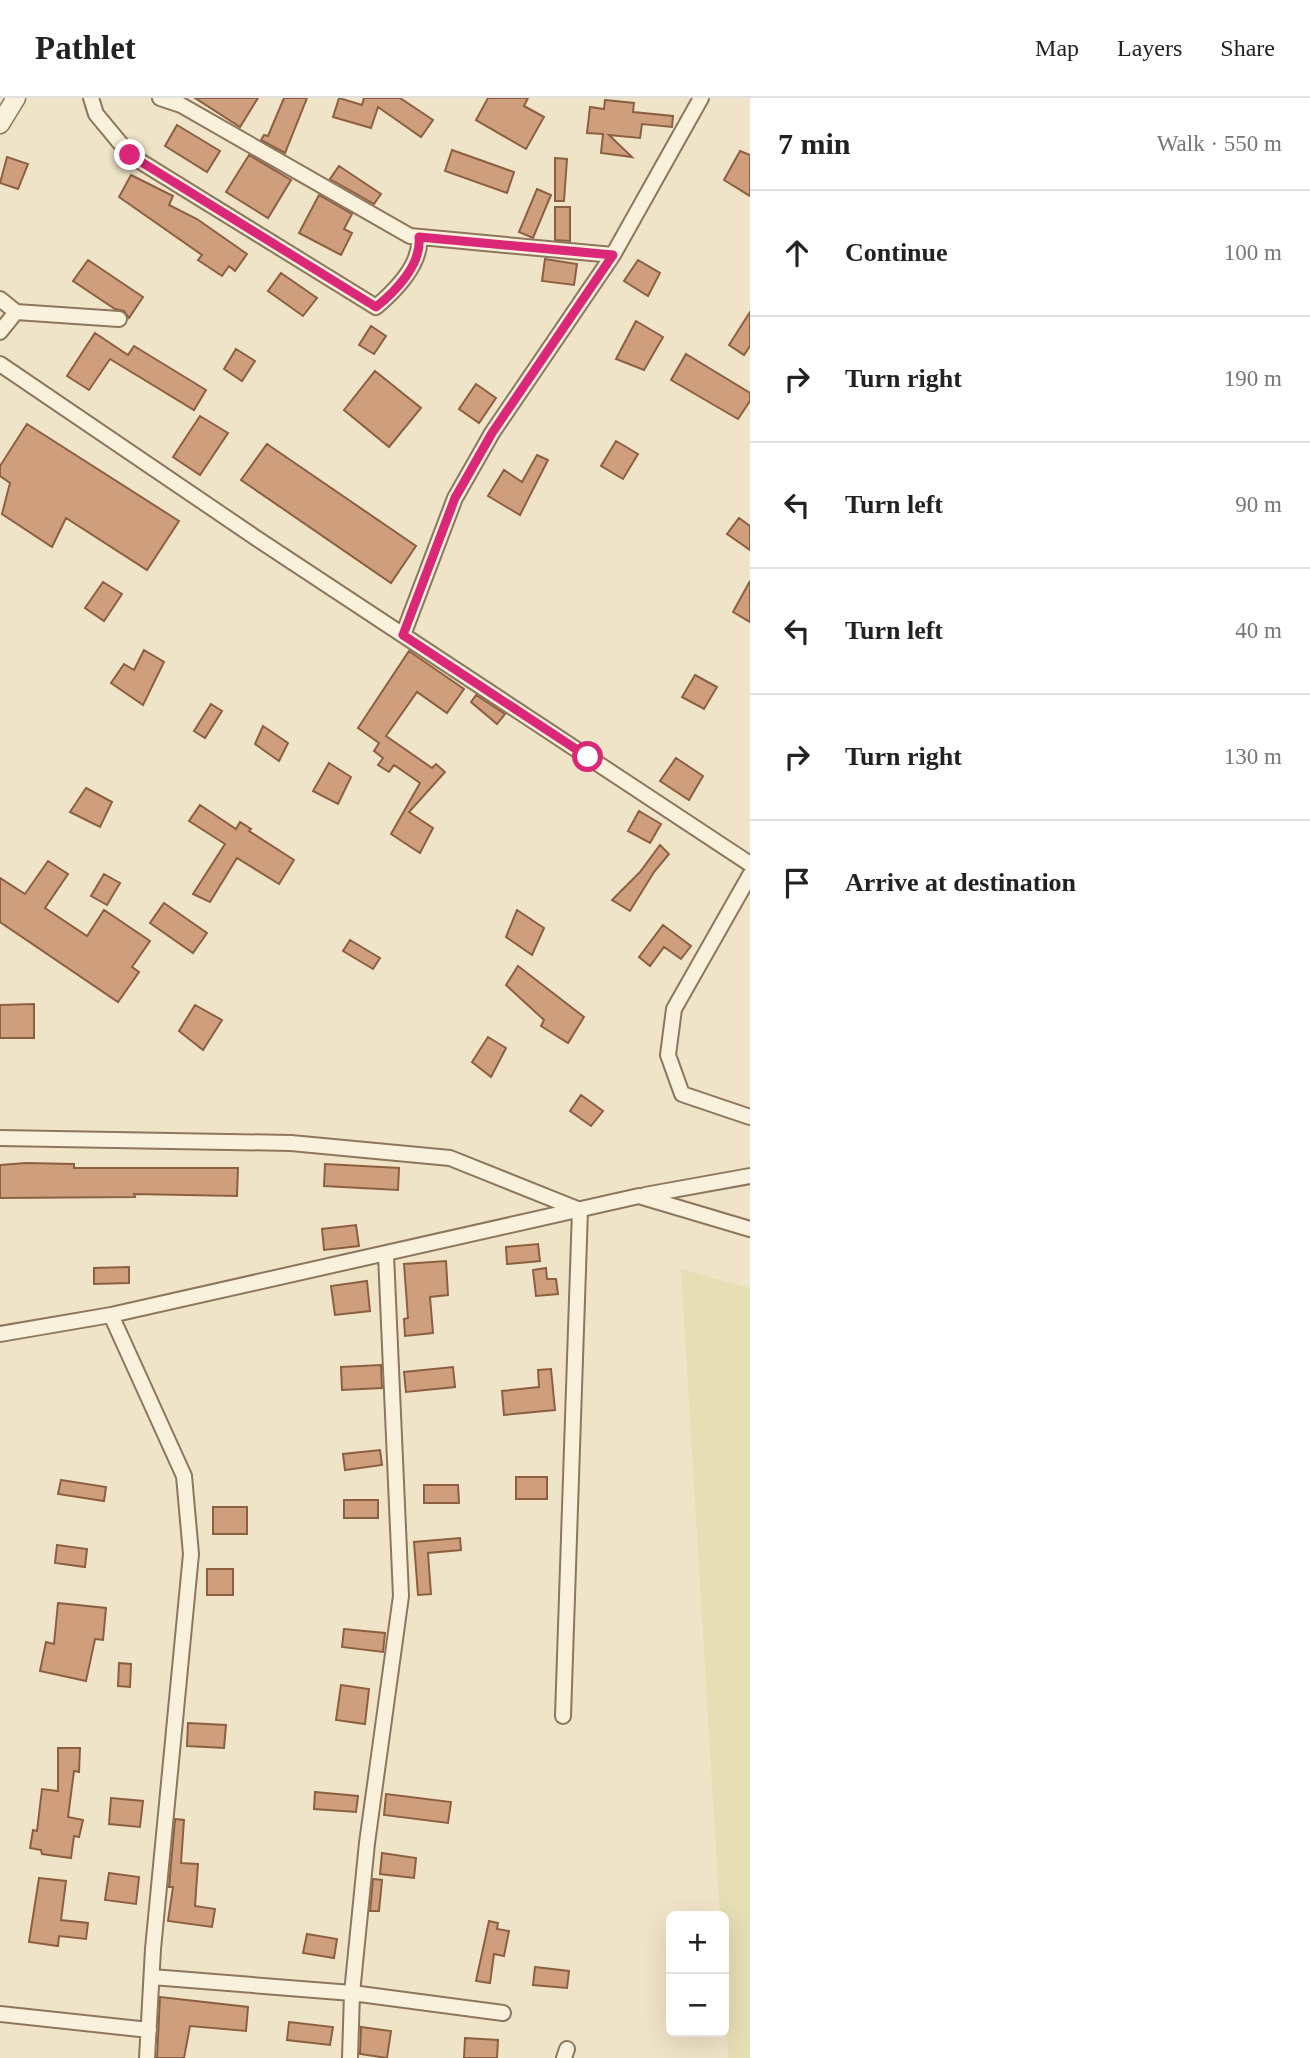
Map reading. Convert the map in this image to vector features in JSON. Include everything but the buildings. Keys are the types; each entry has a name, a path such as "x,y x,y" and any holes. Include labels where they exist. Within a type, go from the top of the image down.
{"street":[{"path":"0,124 16,98"},
{"path":"91,98 96,114 130,155 376,307 395,292 414,262 420,247 419,237"},
{"path":"160,98 181,105 410,236 613,255"},
{"path":"403,635 455,498 492,433 613,255 701,98"},
{"path":"0,299 16,312 119,320"},
{"path":"0,332 16,312"},
{"path":"0,364 750,864"},
{"path":"750,875 674,1009 668,1055 682,1094 750,1117"},
{"path":"0,1138 291,1143 450,1158 580,1210"},
{"path":"0,1334 111,1315 639,1196 750,1176"},
{"path":"639,1196 750,1229"},
{"path":"562,1716 580,1210"},
{"path":"350,2058 352,1993 367,1843 401,1597 386,1255"},
{"path":"111,1315 184,1476 191,1554 147,2058"},
{"path":"152,1977 352,1993 503,2013"},
{"path":"0,2014 149,2030"}],"shaded area":[{"path":"681,1269 750,1288 750,2058 728,2058 729,1911 720,1911"}],"route":[{"path":"130,155 255,235 303,259 349,293 376,307 395,292 414,262 420,247 419,237 613,255 492,433 455,498 403,635 588,757"}]}
